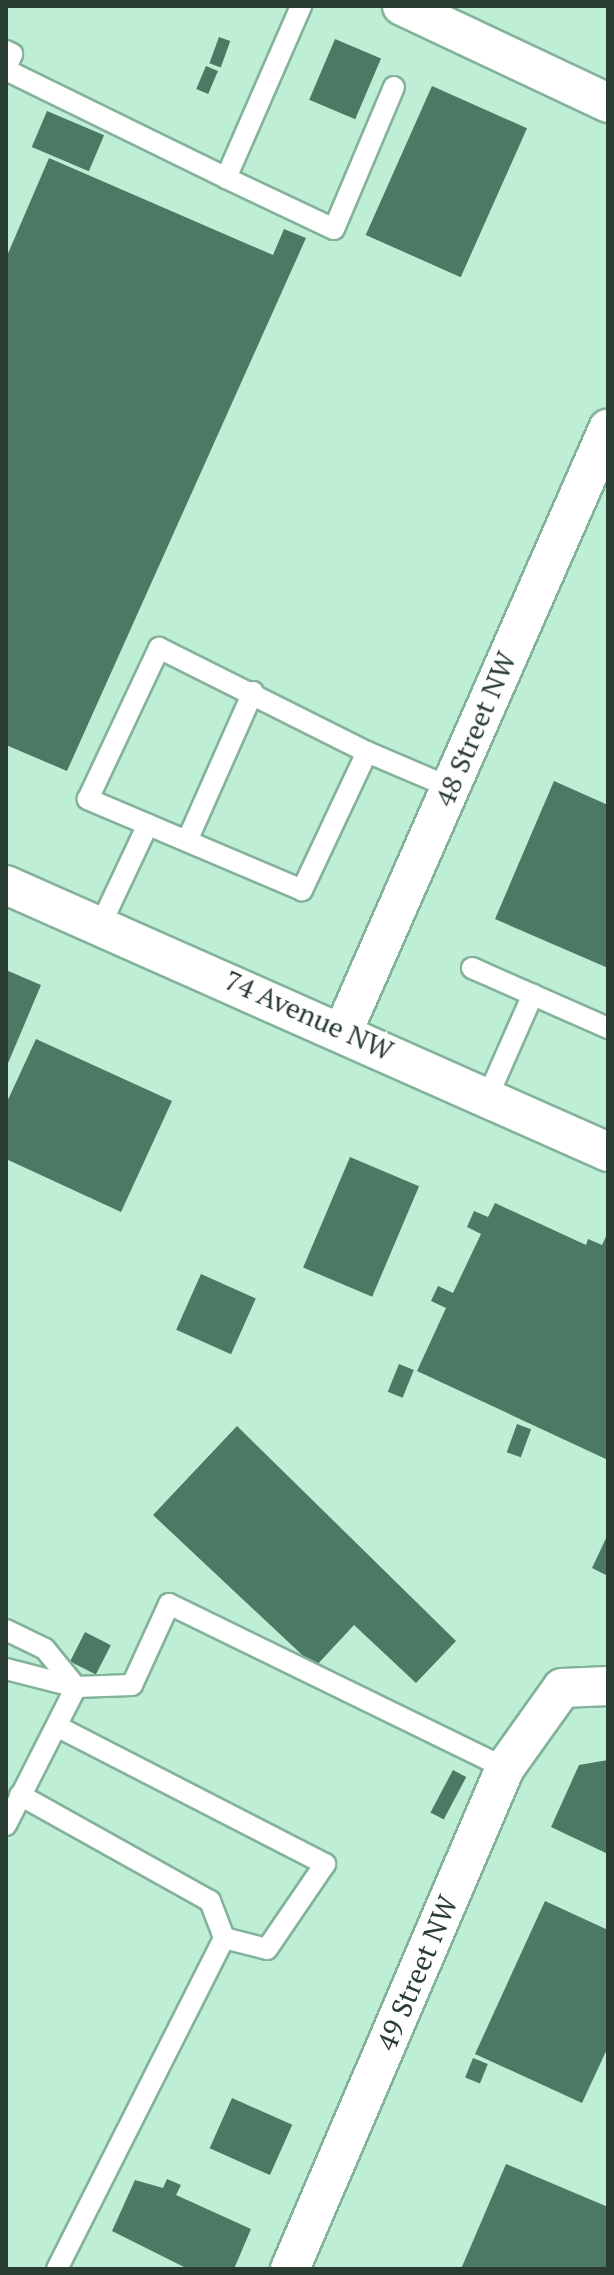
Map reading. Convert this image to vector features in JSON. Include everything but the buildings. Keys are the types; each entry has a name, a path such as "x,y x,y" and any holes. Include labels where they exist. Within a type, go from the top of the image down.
{"street":[{"path":"402,6 608,103"},
{"name":"48 Street NW","path":"344,1029 608,429"},
{"name":"74 Avenue NW","path":"6,885 344,1029 608,1152"},
{"name":"49 Street NW","path":"290,2269 505,1768 562,1688 608,1686"}],"lane":[{"path":"226,178 301,6"},
{"path":"6,51 6,69 334,229 394,87"},
{"path":"367,752 302,890 88,799 159,648 253,692 367,752 449,787"},
{"path":"187,841 253,692"},
{"path":"101,924 148,824"},
{"path":"472,968 608,1028"},
{"path":"488,1096 533,994"},
{"path":"6,1669 76,1687 132,1685 169,1604 505,1768"},
{"path":"6,1630 45,1649 76,1687"},
{"path":"6,1825 76,1687"},
{"path":"57,1726 325,1864 267,1949 224,1938"},
{"path":"20,1795 210,1901 224,1938 57,2269"}]}
